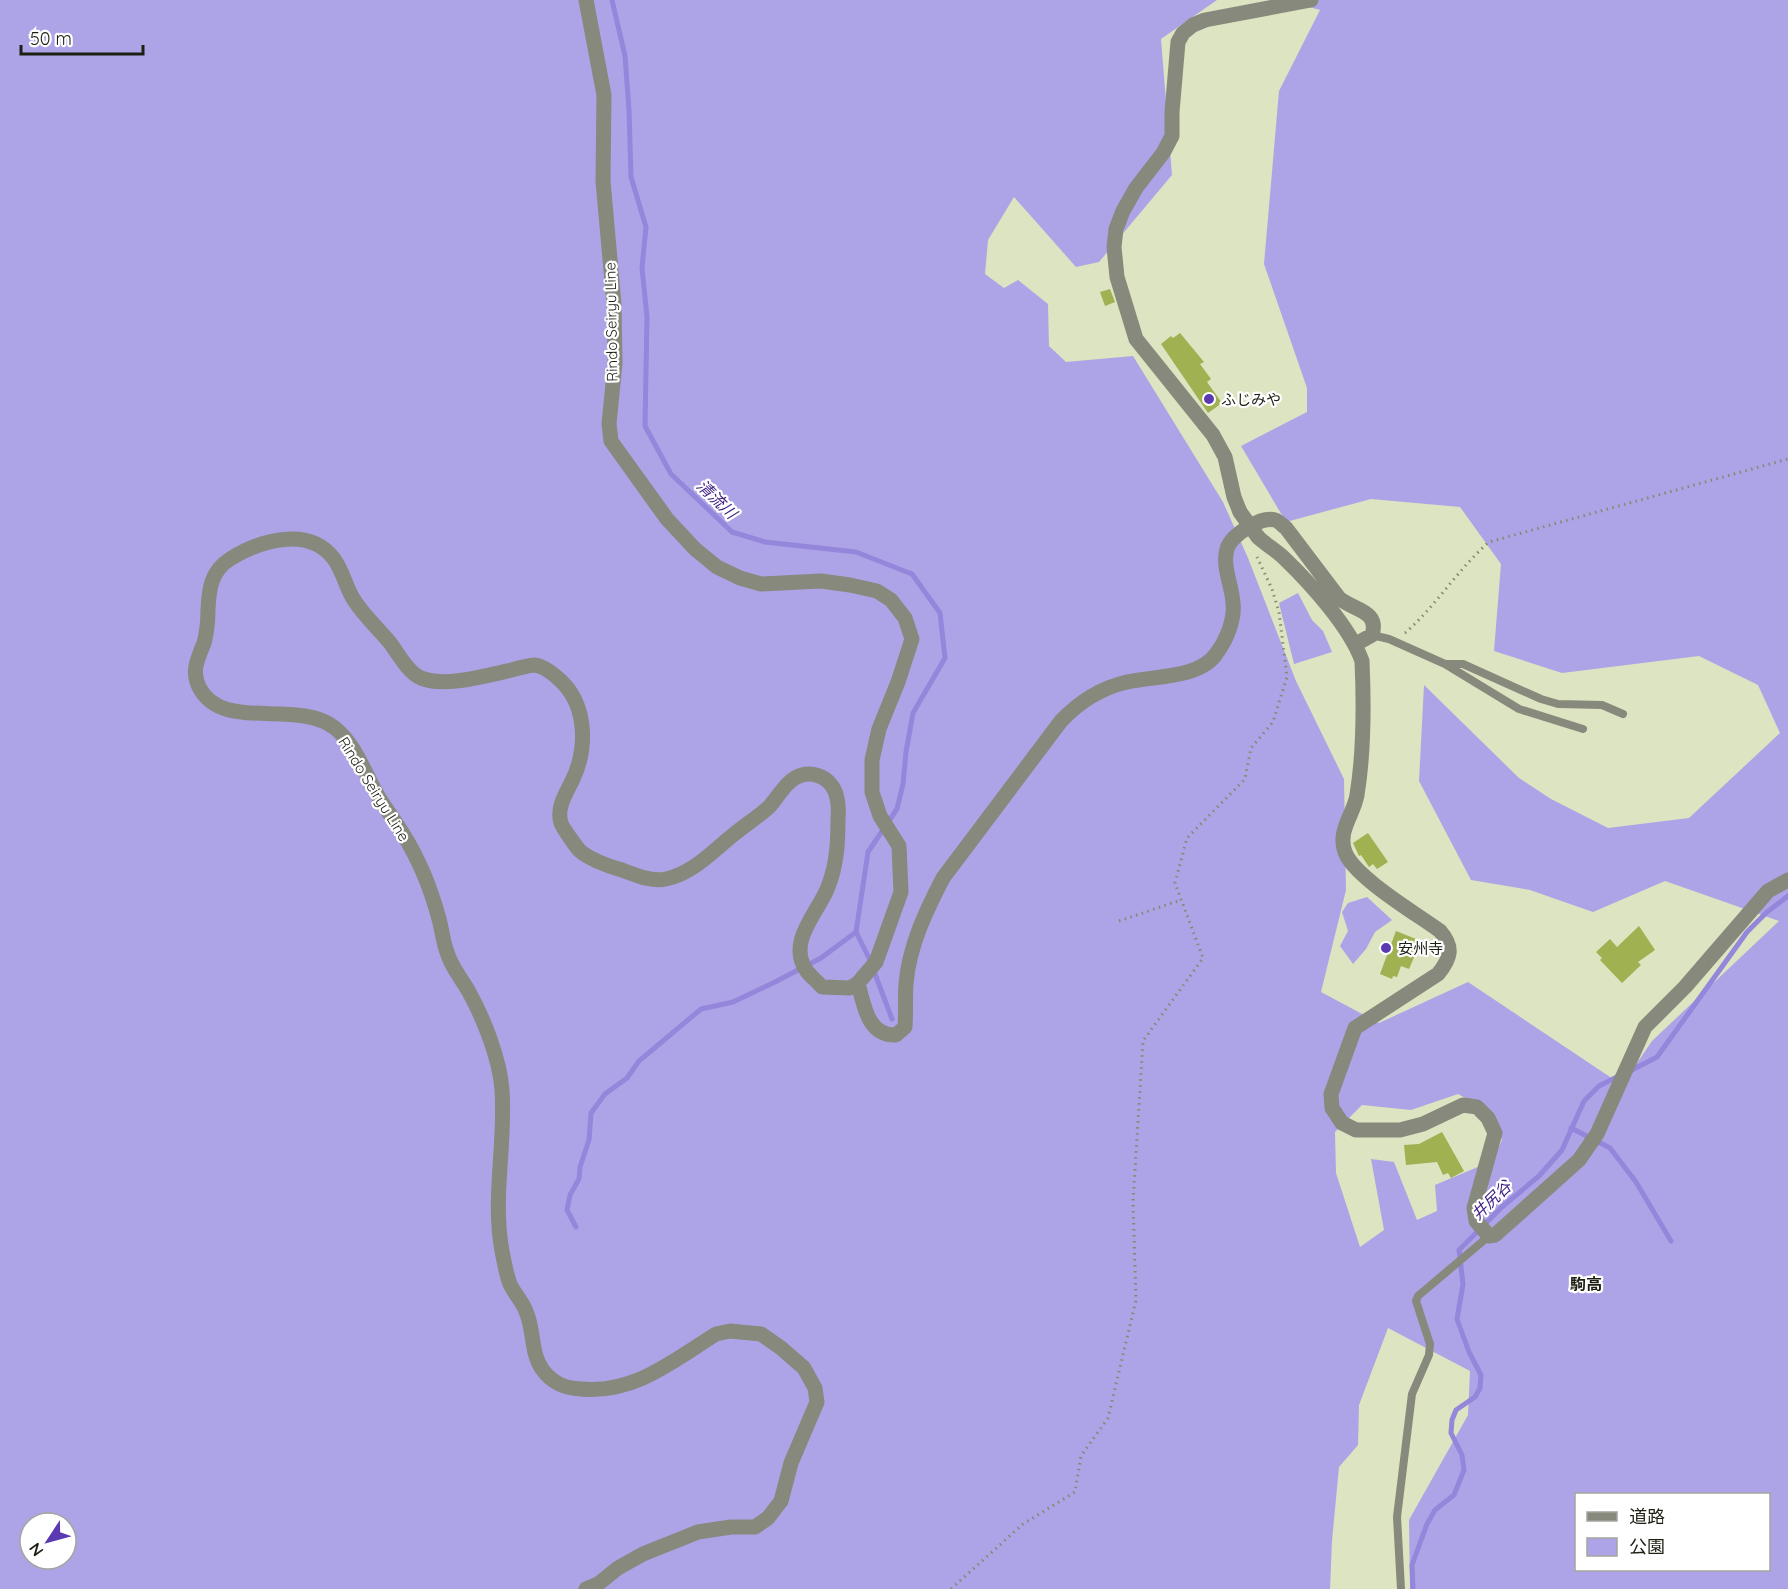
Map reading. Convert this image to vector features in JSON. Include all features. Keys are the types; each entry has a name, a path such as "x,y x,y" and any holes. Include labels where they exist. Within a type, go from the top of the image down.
{"street":[{"name":"Rindo Seiryu Line","path":"586,0 604,95 603,181 614,315 615,363 609,424 610,441 667,519 695,549 717,567 740,578 761,584 821,581 877,591 891,600 905,618 912,639 879,729 872,759 872,792 880,816 899,846 901,892 876,962 858,983 850,988 822,987 804,966 800,950 801,934 816,913 828,889 837,854 839,807 833,786 819,775 805,774 791,781 767,808 684,873 666,879 650,879 604,864 579,850 561,823 561,802 575,775 583,752 578,703 568,687 552,673 533,665 459,680 442,682 423,679 409,668 374,623 357,607 332,555 304,539 290,538 255,547 228,560 218,569 211,580 208,622 204,642 197,658 195,674 209,702 218,708 311,716 332,726 348,741 423,870 440,921 448,956 472,998 489,1036 502,1086 502,1163 497,1196 497,1218 510,1285 528,1316 536,1357 542,1370 564,1387 594,1390 617,1388 638,1381 716,1334 730,1330 761,1334 804,1368 815,1388 817,1402 791,1463 781,1501 768,1518 755,1527 731,1527 698,1532 643,1554 618,1568 598,1584 586,1589"},
{"path":"1311,0 1205,20 1193,25 1183,33 1178,42 1174,73 1172,136 1123,211 1116,229 1114,247 1117,277 1136,339 1213,435 1226,457 1234,497 1240,512 1261,540 1300,574 1356,644 1362,661 1361,770 1356,799 1344,826 1344,851 1359,872 1440,931 1448,940 1449,952 1445,965 1438,974 1355,1028 1331,1094 1332,1108 1342,1123 1356,1130 1400,1130 1423,1124 1463,1106 1477,1107 1488,1118 1495,1133 1474,1208 1476,1221 1489,1236 1495,1235 1579,1160 1597,1134 1646,1028 1685,987 1768,891 1788,880"},
{"path":"858,983 874,1028 884,1035 896,1035 905,1027 906,985 912,950 930,903 943,878 1061,721 1076,705 1098,693 1125,683 1191,671 1205,666 1216,656 1226,638 1234,604 1225,560 1227,547 1234,537 1258,521 1277,520 1286,528 1339,598 1346,604 1365,611 1371,617 1374,624 1372,635 1356,644"}],"lane":[{"path":"1372,635 1389,639 1445,664 1519,709 1583,729"},
{"path":"1445,664 1463,664 1541,699 1558,704 1602,705 1623,714"},
{"path":"1401,1589 1397,1517 1412,1394 1429,1355 1430,1344 1416,1301 1418,1296 1489,1236"}],"path":[{"path":"1389,639 1403,635 1420,620 1475,554 1489,542 1788,459"},
{"path":"951,1589 1023,1524 1075,1492 1081,1456 1108,1418 1136,1300 1133,1202 1143,1041 1203,958 1174,883 1187,837 1245,779 1251,748 1273,722 1287,677 1279,612 1272,589 1257,560 1261,540"},
{"path":"1119,921 1181,900"}],"green space":[{"path":"0,0 1217,0 1161,39 1172,175 1099,262 1076,267 1014,197 988,240 985,274 1004,288 1018,280 1048,304 1049,346 1066,362 1133,356 1223,502 1248,558 1296,681 1344,779 1346,890 1321,992 1379,1023 1468,982 1622,1085 1652,1041 1779,921 1665,881 1593,912 1530,890 1471,880 1419,781 1424,685 1519,778 1551,799 1608,828 1689,818 1780,733 1758,685 1699,656 1562,673 1494,651 1501,564 1460,507 1371,499 1286,522 1241,446 1307,412 1307,388 1264,264 1279,91 1320,10 1283,0 1788,0 1788,1589 1410,1589 1409,1520 1468,1415 1470,1371 1388,1328 1359,1405 1358,1445 1339,1467 1330,1589 0,1589","holes":["1458,1094 1488,1110 1502,1140 1492,1161 1435,1185 1437,1211 1417,1220 1394,1162 1371,1159 1384,1230 1360,1247 1336,1173 1335,1132 1362,1105 1411,1110"]},
{"path":"1298,593 1312,620 1323,631 1332,652 1294,664 1279,603"},
{"path":"1367,897 1392,920 1375,932 1366,949 1353,964 1340,946 1348,931 1342,912 1348,903"}],"building":[{"path":"1110,289 1115,302 1105,306 1100,292"},
{"path":"1180,333 1204,362 1200,364 1211,379 1207,382 1222,403 1208,413 1161,344 1171,336 1173,338"},
{"path":"1368,833 1388,862 1377,869 1373,864 1369,867 1361,855 1359,856 1353,843"},
{"path":"1639,926 1655,950 1638,962 1641,965 1622,983 1600,960 1602,958 1596,952 1610,939 1617,947"},
{"path":"1396,931 1421,941 1409,969 1401,966 1397,977 1393,976 1392,979 1380,974"},
{"path":"1442,1132 1464,1171 1451,1178 1448,1173 1443,1175 1437,1162 1406,1165 1404,1145 1419,1144"}],"waterway":[{"name":"清流川","path":"612,0 625,56 631,177 646,227 642,268 647,317 645,426 671,474 732,532 765,542 856,552 912,574 940,613 945,658 913,713 903,784 897,809 868,852 856,932"},
{"name":"井尻谷","path":"1630,1071 1657,1057 1747,932 1767,912 1788,896"},
{"path":"856,932 869,958 892,1019"},
{"path":"576,1227 567,1210 570,1195 579,1179 580,1167 589,1140 591,1113 605,1094 627,1078 639,1061 701,1009 733,1002 775,982 821,958 856,932"},
{"name":"井尻谷","path":"1413,1589 1412,1565 1427,1524 1435,1510 1454,1495 1464,1470 1462,1455 1451,1433 1452,1420 1456,1410 1475,1397 1480,1388 1481,1375 1469,1352 1457,1319 1463,1284 1459,1250 1502,1207 1539,1176 1562,1150 1584,1101 1599,1086 1619,1076"},
{"path":"1571,1128 1610,1148 1636,1182 1671,1241"}],"place":[{"name":"ふじみや","path":"1209,399"},
{"name":"安州寺","path":"1386,948"}],"district":[{"name":"駒高","path":"1586,1284"}]}
